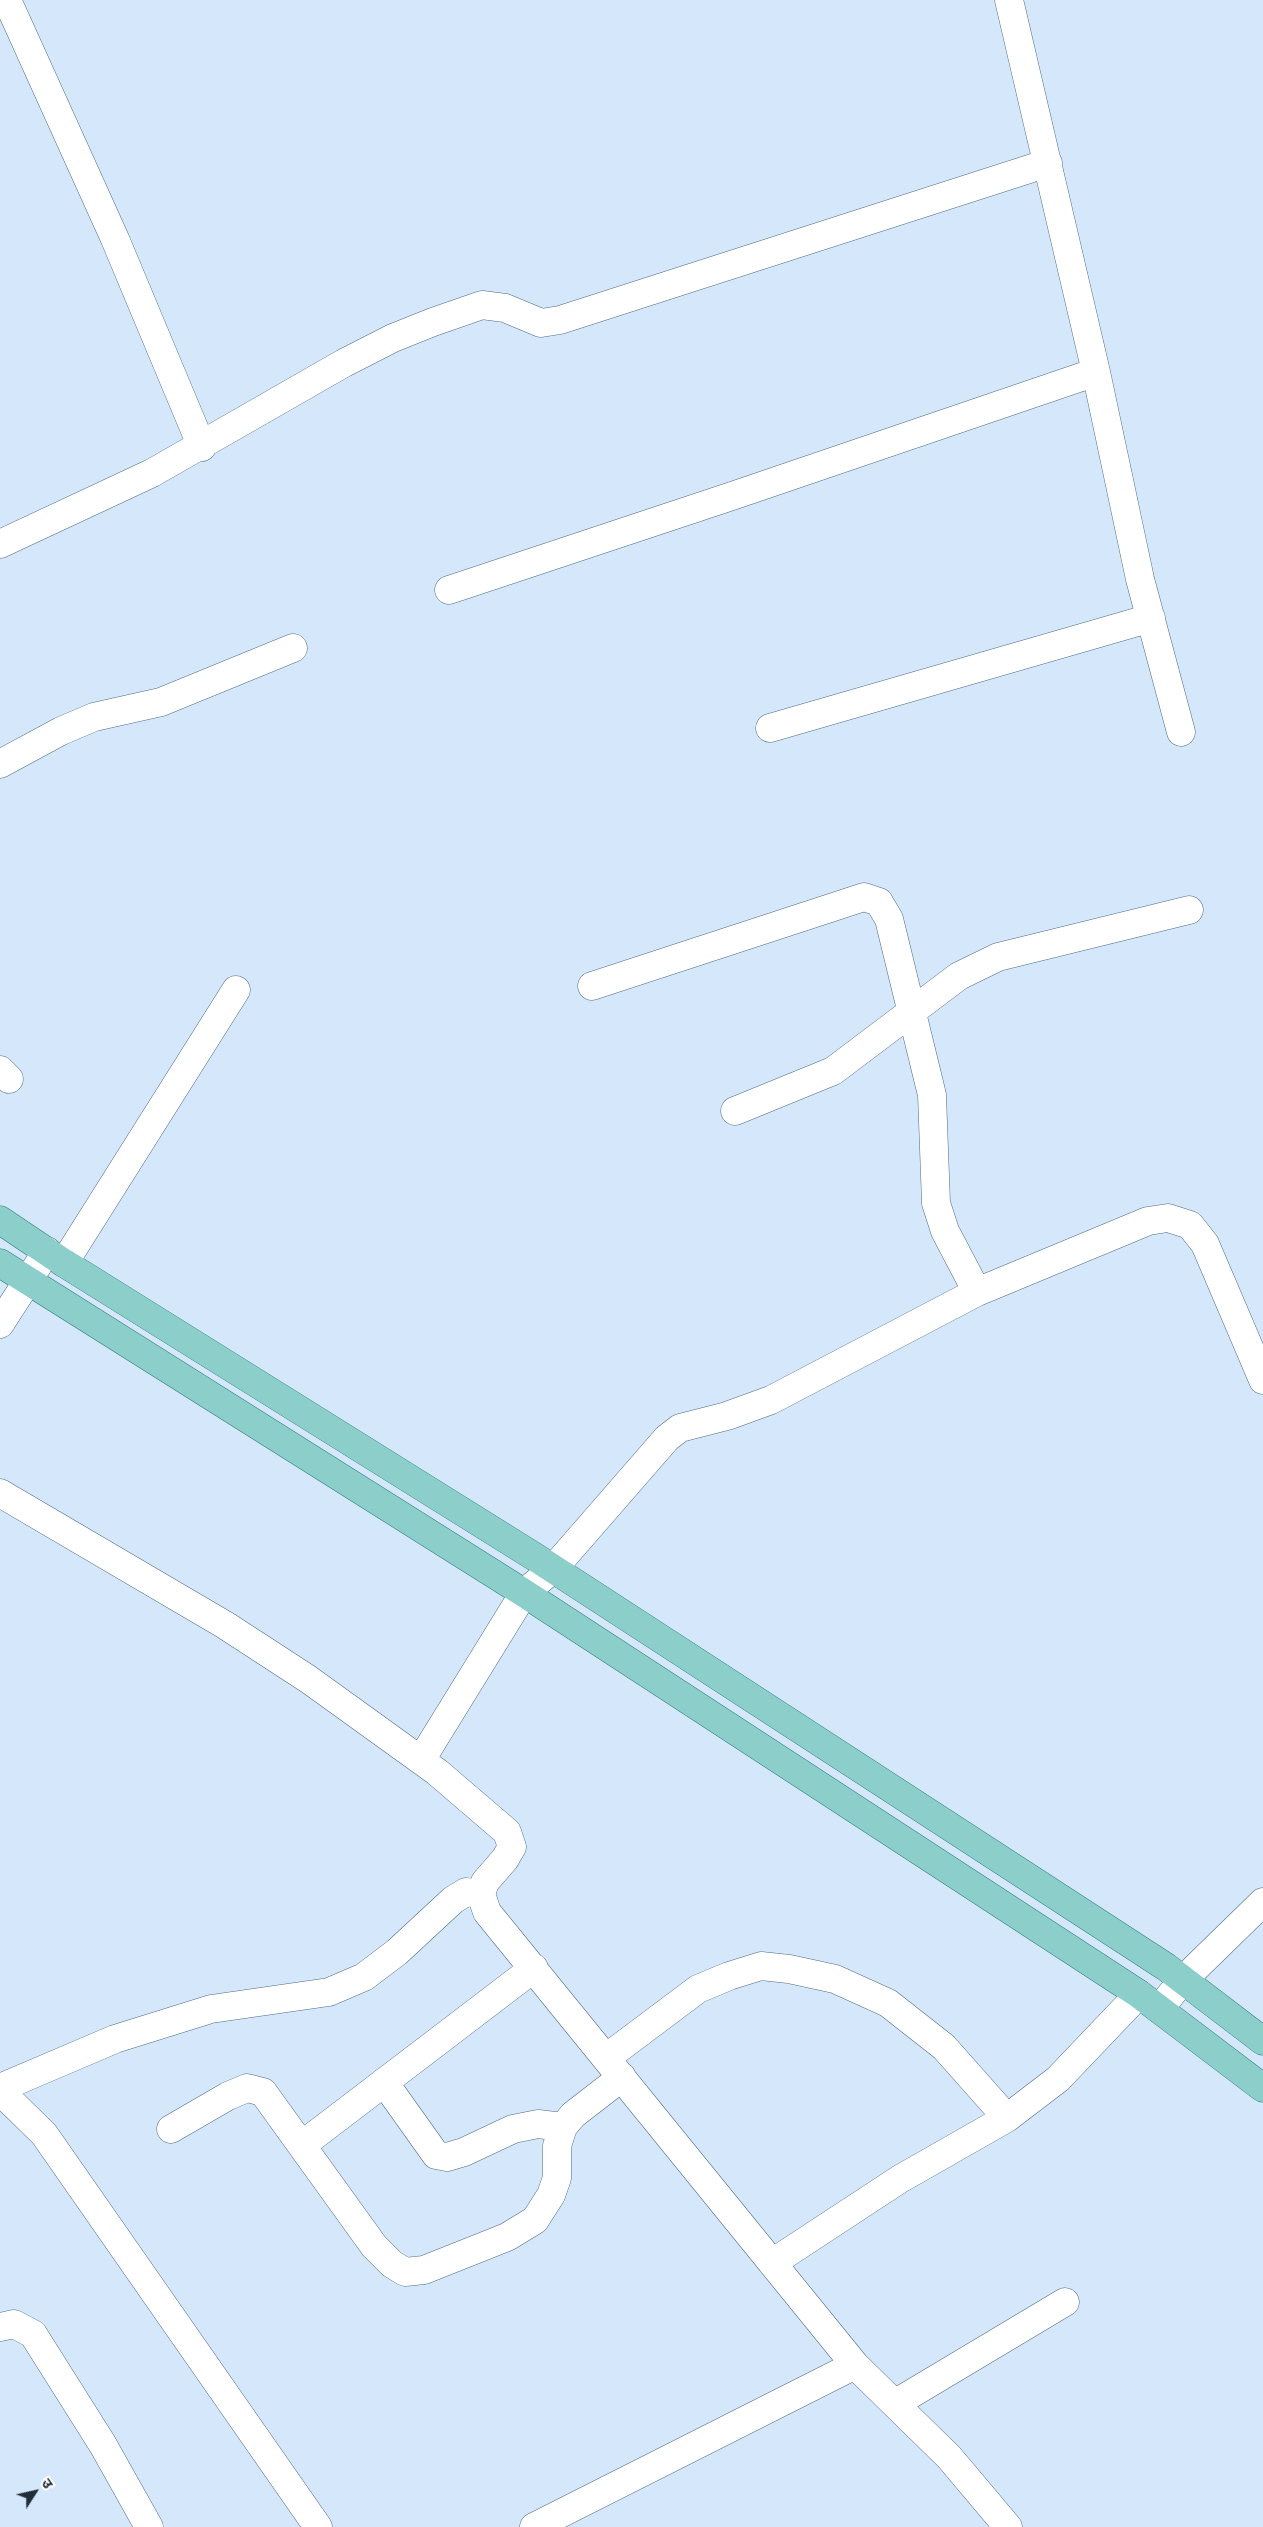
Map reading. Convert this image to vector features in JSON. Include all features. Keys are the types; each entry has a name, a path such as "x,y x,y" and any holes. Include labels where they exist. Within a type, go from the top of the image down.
{"main road":[{"path":"0,1220 55,1257 552,1569 1183,1980 1263,2041"},
{"path":"0,1263 524,1594 1149,2001 1263,2088"}],"street":[{"path":"7,0 115,239 202,447"},
{"path":"1009,0 1096,372 1125,514 1180,732"},
{"path":"0,544 98,500 202,447 344,363 393,338 433,322 482,305 505,308 542,323 560,320 1048,163"},
{"path":"449,590 1096,372"},
{"path":"770,728 1151,618"},
{"path":"0,764 61,731 94,717 161,702 293,648"},
{"path":"592,986 864,897 879,902 889,920 911,1012 924,1056 932,1095 936,1203 945,1231 977,1292"},
{"path":"735,1111 833,1071 959,976 998,957 1189,910"},
{"path":"0,1324 28,1281 55,1257 236,990"},
{"path":"421,1760 524,1594 552,1569 653,1453 680,1428 727,1416 771,1400 977,1292 1148,1221 1168,1218 1190,1225 1205,1244 1263,1380"},
{"path":"0,1493 225,1625 308,1679 421,1760 507,1832 512,1847 505,1859 485,1882 480,1894 486,1912 534,1968 855,2365 896,2403 948,2457 1008,2527"},
{"path":"318,2527 44,2134 0,2089 115,2039 211,2009 329,1992 364,1977 397,1952 453,1900 466,1892 480,1894"},
{"path":"772,2263 900,2179 1007,2118 1058,2079 1149,2001 1183,1980 1263,1902"},
{"path":"172,2129 228,2096 248,2088 263,2092 374,2246 392,2264 406,2272 424,2270 507,2237 535,2220 551,2195 556,2178 557,2146 563,2127 614,2068 698,1989 729,1976 761,1966 790,1969 834,1979 888,2003 944,2047 1007,2118"},
{"path":"302,2145 534,1968"},
{"path":"384,2082 436,2155 447,2157 464,2152 514,2130 538,2124 563,2127"},
{"path":"896,2403 1065,2302"},
{"path":"0,2327 14,2324 33,2334 103,2445 149,2527"},
{"path":"534,2527 855,2365"}]}
